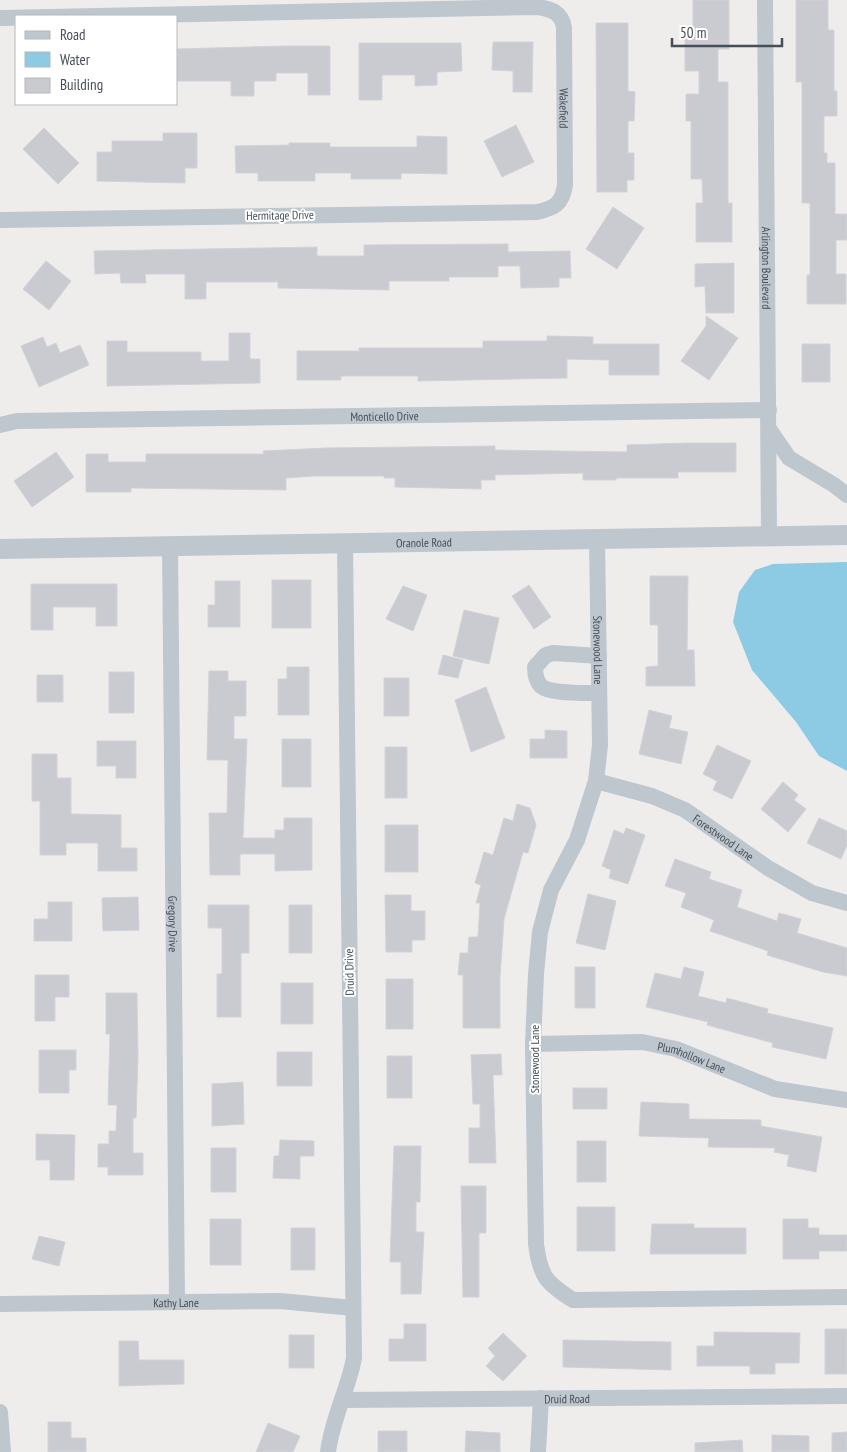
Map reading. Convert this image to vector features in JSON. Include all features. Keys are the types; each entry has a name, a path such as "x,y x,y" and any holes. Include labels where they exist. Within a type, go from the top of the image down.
{"street":[{"name":"Arlington Boulevard","path":"765,0 769,536"},
{"name":"Wakefield","path":"146,15 536,7 557,12 563,20 564,28 565,185 563,197 559,204"},
{"name":"Wakefield","path":"0,18 15,18"},
{"name":"Hermitage Drive","path":"0,220 537,212 551,209 559,204"},
{"name":"Monticello Drive","path":"0,425 16,421 769,410"},
{"path":"769,430 789,458 847,495"},
{"name":"Oranole Road","path":"0,549 847,535"},
{"name":"Stonewood Lane","path":"597,539 600,745 596,781 576,840 551,890 540,932 534,990 533,1044 536,1244 538,1262 543,1277 553,1287 573,1300 847,1297"},
{"name":"Druid Drive","path":"342,1400 350,1381 354,1358 345,543"},
{"name":"Gregory Drive","path":"170,545 176,1302"},
{"path":"599,656 546,655 535,667 536,677 542,686 553,691 599,694"},
{"name":"Forestwood Lane","path":"596,781 652,796 685,810 768,868 812,893 847,903"},
{"name":"Plumhollow Lane","path":"533,1044 642,1042 676,1049 775,1089 847,1100"},
{"name":"Kathy Lane","path":"0,1304 280,1301 352,1308"},
{"name":"Druid Road","path":"342,1400 847,1396"},
{"path":"538,1452 541,1398"},
{"path":"328,1452 330,1434 342,1400"},
{"path":"0,1412 4,1452"}],"water":[{"path":"847,562 847,771 819,756 796,722 752,670 733,622 739,592 755,570 773,564"}],"building":[{"path":"693,0 729,0 729,49 718,49 718,82 728,82 728,203 732,203 732,242 696,242 696,203 703,203 702,179 691,179 691,121 686,121 686,94 699,94 699,71 685,71 685,38 693,38"},
{"path":"796,0 828,0 828,30 834,30 834,91 837,91 837,116 824,116 824,153 827,153 827,163 835,163 835,214 847,214 847,240 836,240 836,274 846,274 846,304 807,304 807,275 810,275 810,203 802,203 802,82 796,82"},
{"path":"596,23 628,23 628,91 635,92 634,121 628,121 628,153 634,153 634,180 627,180 627,192 597,192"},
{"path":"493,42 533,42 532,92 513,92 513,71 492,70"},
{"path":"359,43 461,43 462,71 437,72 437,85 415,86 415,75 382,75 382,100 359,100"},
{"path":"330,46 330,95 308,95 308,73 276,73 276,81 254,81 254,96 231,96 231,81 178,81 178,49"},
{"path":"516,125 534,162 502,177 484,141"},
{"path":"44,128 79,163 58,184 23,149"},
{"path":"163,133 197,133 197,168 185,168 185,183 97,181 97,152 112,152 112,141 163,141"},
{"path":"417,136 447,137 447,174 401,173 401,179 351,179 351,173 315,173 315,181 258,181 258,173 236,173 235,146 330,143 330,147 417,147"},
{"path":"613,207 644,228 617,269 586,249"},
{"path":"508,244 508,252 570,251 571,278 559,278 559,287 521,288 520,266 498,266 498,277 449,277 449,281 389,281 389,290 278,288 278,282 206,282 206,299 185,299 185,274 145,274 146,283 121,283 120,273 95,274 94,251 317,247 317,256 364,256 364,245"},
{"path":"46,261 71,281 49,310 23,289"},
{"path":"734,263 734,313 706,313 705,286 695,287 695,264"},
{"path":"706,316 738,338 709,380 681,361 706,326"},
{"path":"229,333 250,333 250,359 260,359 260,383 107,386 107,341 127,341 127,352 201,352 201,361 229,361"},
{"path":"547,336 593,337 593,344 659,344 659,375 609,375 609,360 567,359 567,378 418,381 418,376 341,376 341,380 297,380 297,351 359,351 359,348 483,348 483,341 547,341"},
{"path":"43,337 47,347 56,343 60,353 80,345 89,365 39,387 21,346"},
{"path":"802,344 830,344 830,382 802,382"},
{"path":"736,443 736,472 678,472 678,478 616,478 616,480 583,480 583,473 495,475 495,480 481,480 481,489 395,487 395,478 384,478 384,476 314,476 286,478 286,490 131,488 131,492 86,492 86,454 108,454 108,462 146,462 146,454 264,454 263,451 326,448 495,446 495,450 627,452 627,445"},
{"path":"56,452 74,477 32,507 14,481"},
{"path":"650,576 688,576 687,650 694,650 695,686 646,686 646,667 658,666 658,625 650,625"},
{"path":"272,580 311,580 311,628 272,628"},
{"path":"215,581 240,581 240,627 208,627 208,605 215,605"},
{"path":"31,584 117,584 117,626 96,626 96,607 53,607 53,630 31,630"},
{"path":"529,585 551,617 534,629 512,596"},
{"path":"403,586 427,595 413,631 386,619"},
{"path":"464,610 499,618 489,664 453,656"},
{"path":"443,655 463,660 458,678 438,674"},
{"path":"287,667 309,667 309,715 278,715 278,679 287,679"},
{"path":"209,671 228,671 228,681 246,681 246,716 234,716 234,739 247,739 243,838 275,838 275,830 284,830 284,818 312,818 312,870 275,871 275,854 240,854 240,875 210,875 209,813 227,813 228,760 207,760"},
{"path":"109,672 134,672 134,713 109,713"},
{"path":"37,675 63,675 63,702 37,702"},
{"path":"384,678 409,678 409,716 384,716"},
{"path":"486,687 505,738 471,752 455,700"},
{"path":"649,710 672,716 669,728 688,732 681,764 639,754"},
{"path":"545,730 567,731 567,758 530,758 530,739 545,739"},
{"path":"282,739 311,739 311,787 282,787"},
{"path":"97,741 136,741 136,778 116,778 116,766 97,766"},
{"path":"717,745 751,761 732,799 713,790 717,781 703,774"},
{"path":"385,747 407,747 407,798 385,798"},
{"path":"32,754 57,754 57,778 71,778 71,814 121,815 121,848 137,848 137,871 98,871 98,843 66,843 66,855 40,855 40,801 32,801"},
{"path":"783,782 798,795 794,800 806,809 788,832 761,809"},
{"path":"517,804 530,808 536,825 528,853 523,852 504,919 500,977 500,1028 463,1028 463,975 458,975 460,953 468,953 469,937 478,937 480,903 476,903 481,885 475,883 484,852 493,855 504,818 513,821"},
{"path":"819,818 847,831 847,845 841,859 807,843"},
{"path":"385,825 418,825 418,872 385,872"},
{"path":"626,828 645,835 628,884 609,878 611,870 602,866 614,830 624,834"},
{"path":"675,859 711,872 709,879 742,890 737,907 777,921 779,913 801,919 797,933 847,948 847,976 823,972 767,955 768,951 710,931 714,920 681,907 686,893 665,886"},
{"path":"588,894 616,901 605,950 576,943"},
{"path":"385,895 411,895 411,911 425,911 425,940 412,940 412,952 386,952"},
{"path":"138,897 139,930 103,931 102,898"},
{"path":"48,902 72,902 72,941 34,941 34,919 48,919"},
{"path":"208,905 249,905 249,953 241,953 241,1017 217,1017 217,974 222,974 222,928 208,928"},
{"path":"289,905 312,905 312,953 289,953"},
{"path":"575,967 595,967 595,1008 575,1008"},
{"path":"684,967 704,972 698,996 726,1003 727,998 768,1009 767,1013 833,1028 826,1059 772,1047 773,1043 707,1025 708,1022 646,1007 655,973 681,979"},
{"path":"35,975 69,975 69,997 55,997 55,1021 35,1021"},
{"path":"386,979 413,979 413,1029 386,1029"},
{"path":"281,983 313,983 313,1024 281,1024"},
{"path":"106,993 137,993 138,1055 136,1118 133,1118 133,1153 143,1153 143,1175 108,1175 108,1167 98,1167 98,1144 109,1144 109,1131 116,1131 117,1105 108,1105 110,1034 106,1034"},
{"path":"39,1050 76,1050 76,1070 69,1070 69,1093 39,1093"},
{"path":"277,1052 312,1052 312,1086 277,1086"},
{"path":"501,1054 502,1075 493,1075 496,1163 469,1163 469,1128 480,1128 480,1104 473,1104 471,1055"},
{"path":"387,1056 412,1056 412,1098 387,1098"},
{"path":"243,1082 244,1124 212,1126 212,1084"},
{"path":"573,1088 607,1088 607,1109 573,1109"},
{"path":"641,1102 689,1104 689,1119 761,1120 761,1126 822,1137 816,1172 787,1166 789,1155 774,1152 775,1148 708,1147 709,1138 639,1136"},
{"path":"36,1134 75,1135 74,1180 50,1180 50,1160 36,1160"},
{"path":"280,1140 314,1141 314,1156 300,1156 300,1179 273,1178 274,1156 279,1156"},
{"path":"577,1141 606,1141 606,1182 577,1182"},
{"path":"394,1146 421,1146 420,1202 416,1202 416,1232 424,1232 421,1294 401,1294 401,1262 390,1262"},
{"path":"211,1148 236,1148 236,1192 211,1192"},
{"path":"461,1186 486,1186 486,1233 479,1233 479,1297 463,1297"},
{"path":"577,1207 615,1207 615,1251 577,1251"},
{"path":"210,1219 241,1219 241,1265 210,1265"},
{"path":"783,1219 808,1219 808,1228 819,1228 819,1235 847,1235 847,1251 819,1251 819,1259 783,1259"},
{"path":"652,1224 694,1224 694,1228 746,1228 746,1254 650,1254"},
{"path":"291,1228 315,1228 315,1270 291,1270"},
{"path":"39,1236 65,1242 59,1266 32,1259"},
{"path":"404,1324 426,1324 426,1361 389,1361 389,1339 404,1339"},
{"path":"825,1329 847,1329 847,1374 825,1374"},
{"path":"714,1332 800,1333 799,1363 775,1363 775,1374 750,1374 750,1366 697,1366 697,1346 714,1346"},
{"path":"503,1333 527,1356 503,1381 486,1366 495,1356 488,1348"},
{"path":"289,1335 314,1335 314,1368 289,1368"},
{"path":"563,1340 671,1342 671,1370 563,1367"},
{"path":"119,1341 138,1341 139,1360 184,1360 184,1384 119,1386"},
{"path":"48,1422 71,1422 71,1438 86,1438 86,1452 48,1452"},
{"path":"268,1423 300,1436 293,1452 256,1452"},
{"path":"378,1431 407,1431 407,1452 378,1452"},
{"path":"466,1431 500,1433 500,1452 465,1452"},
{"path":"847,1432 847,1452 832,1452 832,1433"},
{"path":"772,1435 809,1436 809,1452 772,1452"},
{"path":"742,1440 743,1452 695,1452 695,1443"}]}
